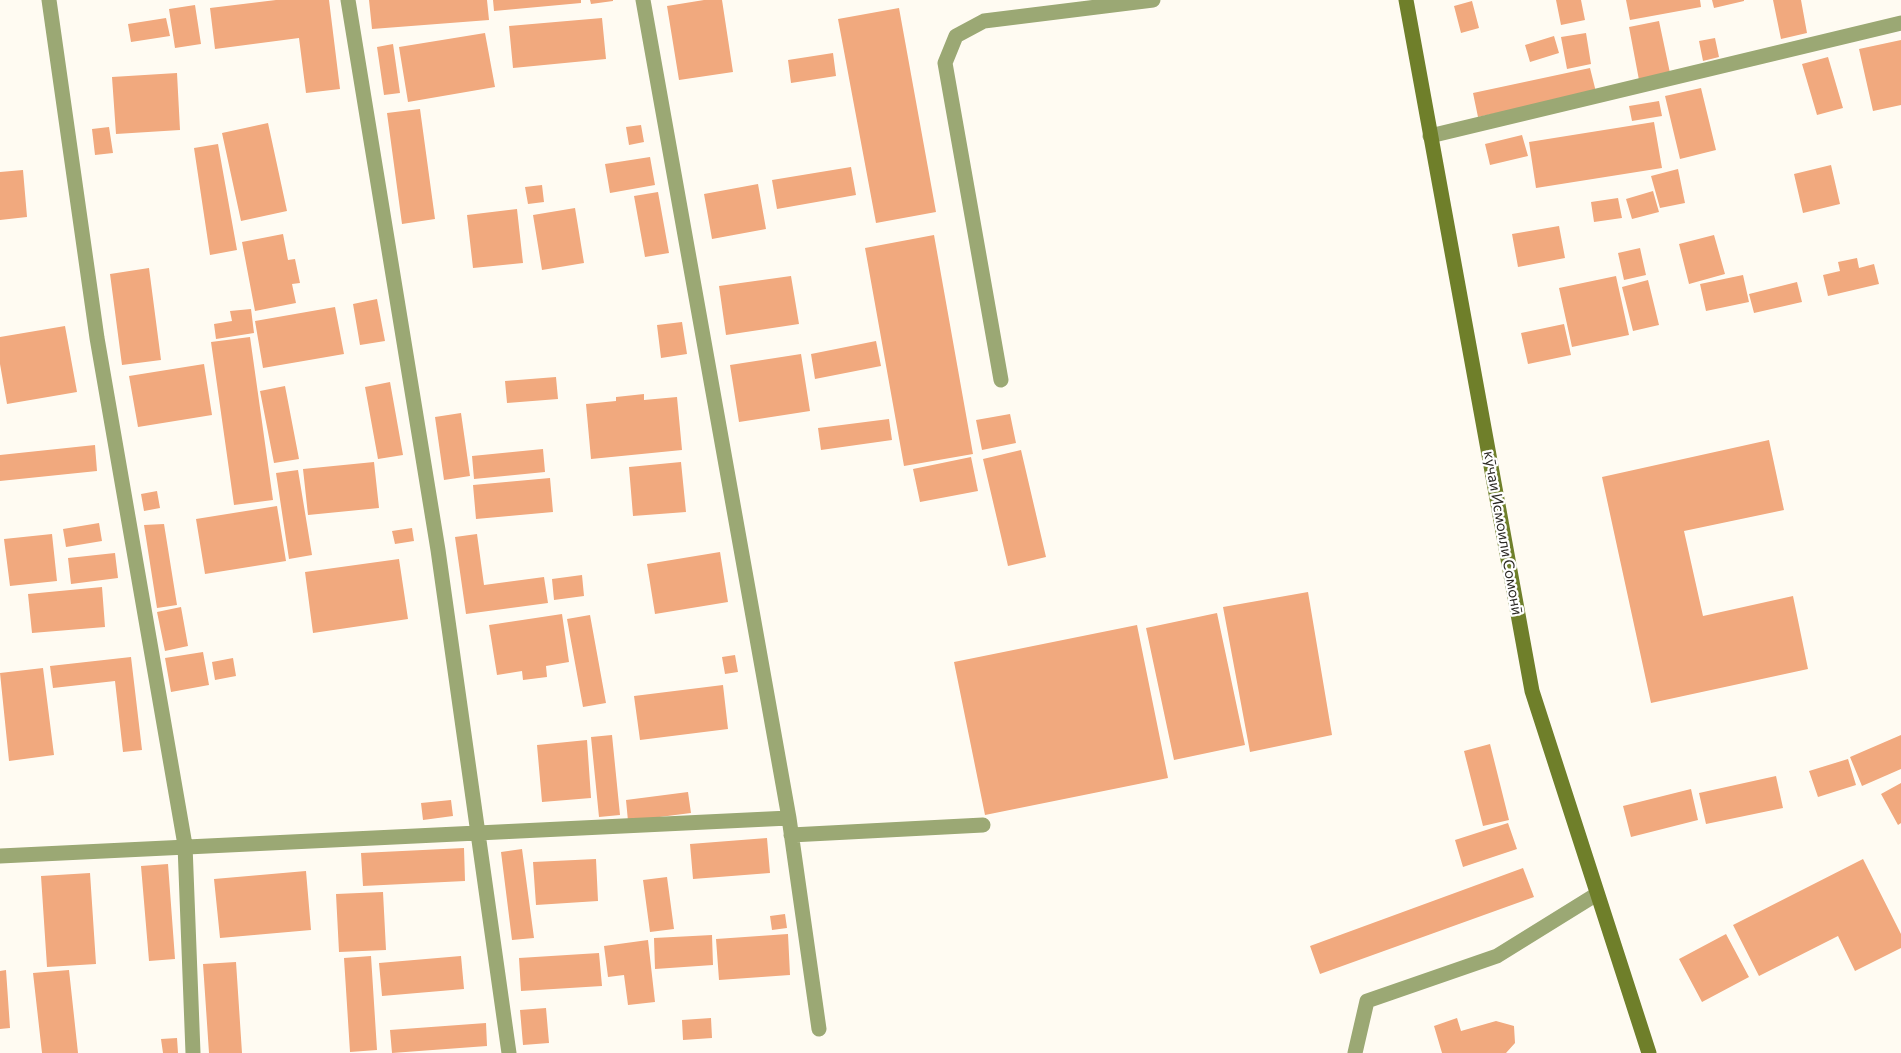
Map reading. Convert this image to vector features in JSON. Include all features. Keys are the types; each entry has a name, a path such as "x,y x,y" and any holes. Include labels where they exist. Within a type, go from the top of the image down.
{"main road":[{"name":"кӯчаи Исмоили Сомонӣ","path":"1406,0 1532,691 1649,1053"}],"street":[{"path":"49,0 97,338 185,845 193,1053"},
{"path":"348,0 436,538 509,1053"},
{"path":"644,0 789,818 819,1029"},
{"path":"1001,380 945,63 948,54 956,36 984,21 1153,0"},
{"path":"1430,136 1901,23"},
{"path":"0,856 185,845 789,818"},
{"path":"791,836 983,825"},
{"path":"1355,1053 1367,1001 1497,956 1598,894"}],"building":[{"path":"276,0 329,0 340,89 306,93 299,38 215,49 210,8"},
{"path":"369,0 487,0 489,20 372,29"},
{"path":"493,0 581,0 581,3 494,11"},
{"path":"590,0 613,0 613,1 591,4"},
{"path":"704,0 722,0 733,72 679,80 667,6"},
{"path":"1556,0 1581,0 1585,20 1561,25"},
{"path":"1626,0 1700,0 1701,7 1630,20"},
{"path":"1712,0 1744,0 1744,1 1714,8"},
{"path":"1773,0 1801,0 1807,33 1781,39"},
{"path":"1472,1 1479,28 1461,33 1454,6"},
{"path":"195,5 201,44 175,48 169,9"},
{"path":"899,8 936,212 876,223 838,19"},
{"path":"166,18 170,36 131,42 128,24"},
{"path":"602,18 606,59 513,68 509,26"},
{"path":"1659,21 1670,73 1639,80 1629,27"},
{"path":"485,33 495,87 408,102 399,47"},
{"path":"1586,33 1591,64 1567,69 1561,37"},
{"path":"1554,36 1559,53 1530,62 1525,45"},
{"path":"1715,38 1719,57 1703,61 1699,41"},
{"path":"1901,40 1901,105 1873,111 1859,49"},
{"path":"393,44 400,93 384,95 377,47"},
{"path":"833,53 836,76 791,83 788,60"},
{"path":"1828,57 1843,108 1817,115 1802,64"},
{"path":"1590,68 1596,92 1478,117 1473,93"},
{"path":"177,73 180,130 116,134 112,77"},
{"path":"1701,88 1716,150 1680,159 1665,96"},
{"path":"1659,101 1662,116 1632,121 1629,106"},
{"path":"420,109 435,219 402,224 387,113"},
{"path":"1654,122 1662,168 1536,188 1529,142"},
{"path":"268,123 287,211 241,221 222,133"},
{"path":"641,125 644,142 629,145 626,127"},
{"path":"109,127 113,153 95,155 92,129"},
{"path":"1522,135 1528,156 1490,165 1485,144"},
{"path":"218,144 237,250 210,255 194,148"},
{"path":"650,157 655,185 610,193 605,164"},
{"path":"1831,165 1840,204 1803,213 1794,174"},
{"path":"851,167 856,195 777,209 772,180"},
{"path":"1678,169 1685,203 1660,208 1651,176"},
{"path":"23,170 27,217 0,220 0,172"},
{"path":"758,184 766,229 712,239 704,194"},
{"path":"542,185 544,202 528,204 525,187"},
{"path":"1653,191 1659,212 1632,219 1626,199"},
{"path":"658,192 669,253 645,257 634,196"},
{"path":"1618,198 1622,218 1594,222 1591,202"},
{"path":"575,208 584,263 542,270 533,215"},
{"path":"517,209 523,263 473,268 467,215"},
{"path":"1559,226 1565,258 1518,267 1512,234"},
{"path":"283,234 288,260 295,259 300,283 292,284 296,303 255,311 242,242"},
{"path":"934,235 973,454 904,466 865,248"},
{"path":"1714,235 1725,274 1689,284 1679,244"},
{"path":"1640,248 1646,275 1624,280 1618,253"},
{"path":"1857,258 1859,268 1874,264 1879,284 1828,296 1823,275 1840,271 1838,262"},
{"path":"149,268 161,360 122,365 110,274"},
{"path":"1743,275 1749,302 1706,311 1700,284"},
{"path":"791,276 799,324 726,335 719,286"},
{"path":"1616,276 1629,335 1572,347 1559,288"},
{"path":"1648,280 1659,325 1633,331 1622,287"},
{"path":"1797,282 1802,302 1754,313 1749,294"},
{"path":"377,299 385,341 360,345 353,304"},
{"path":"335,307 344,354 263,368 255,321"},
{"path":"251,309 254,333 216,339 214,324 232,321 230,311"},
{"path":"682,322 687,354 661,358 657,325"},
{"path":"1564,324 1571,355 1528,364 1521,333"},
{"path":"65,326 77,392 7,404 0,364 0,337"},
{"path":"250,337 273,500 234,505 211,342"},
{"path":"876,341 881,366 815,379 811,354"},
{"path":"801,354 810,411 739,422 730,365"},
{"path":"204,364 212,415 138,427 129,376"},
{"path":"556,377 558,399 507,403 505,381"},
{"path":"390,382 403,455 378,459 365,387"},
{"path":"285,386 299,459 274,463 260,391"},
{"path":"644,394 644,400 677,397 682,450 591,459 586,404 616,401 616,397"},
{"path":"461,413 470,476 444,480 435,417"},
{"path":"1010,414 1016,443 982,450 976,420"},
{"path":"889,419 892,440 821,450 818,428"},
{"path":"1769,440 1784,510 1684,531 1703,616 1793,596 1808,669 1651,703 1602,477"},
{"path":"95,445 97,471 0,481 0,455"},
{"path":"543,449 545,472 474,479 472,456"},
{"path":"1021,450 1046,557 1008,566 983,459"},
{"path":"971,457 978,491 920,502 913,469"},
{"path":"374,462 379,508 308,515 303,469"},
{"path":"681,462 686,512 633,516 629,467"},
{"path":"298,470 312,555 289,559 276,473"},
{"path":"550,478 553,512 476,519 473,485"},
{"path":"157,491 160,508 144,511 141,494"},
{"path":"277,506 286,561 205,574 196,519"},
{"path":"99,523 102,541 66,547 63,529"},
{"path":"164,524 177,605 157,608 144,525"},
{"path":"412,528 414,541 395,544 392,531"},
{"path":"52,534 57,581 10,586 4,539"},
{"path":"477,534 484,585 544,577 548,603 466,614 455,537"},
{"path":"720,552 728,602 655,614 647,564"},
{"path":"115,553 118,578 71,584 68,558"},
{"path":"399,559 408,619 313,633 305,572"},
{"path":"582,575 584,596 554,600 552,579"},
{"path":"102,587 105,627 32,633 28,594"},
{"path":"1308,592 1332,735 1250,752 1223,607"},
{"path":"181,607 188,646 165,651 157,612"},
{"path":"1217,613 1245,745 1174,760 1146,628"},
{"path":"562,614 569,662 546,666 547,677 523,680 522,671 497,675 489,625"},
{"path":"590,615 606,703 583,707 567,619"},
{"path":"1137,625 1168,778 985,815 954,662"},
{"path":"203,652 209,685 171,692 165,658"},
{"path":"735,655 738,672 725,674 722,657"},
{"path":"131,657 142,750 123,752 115,681 53,688 50,666"},
{"path":"233,658 236,676 215,680 212,662"},
{"path":"43,668 54,755 9,761 0,673"},
{"path":"723,685 728,729 640,740 634,696"},
{"path":"612,735 620,815 599,817 591,737"},
{"path":"1901,735 1901,769 1862,786 1850,757"},
{"path":"587,740 591,798 542,802 537,745"},
{"path":"1490,744 1509,820 1483,826 1464,751"},
{"path":"1848,759 1856,785 1818,797 1809,771"},
{"path":"1776,776 1783,808 1706,824 1699,793"},
{"path":"1901,783 1901,823 1898,825 1881,794"},
{"path":"1691,789 1698,820 1631,837 1623,806"},
{"path":"688,792 691,813 628,821 626,800"},
{"path":"451,800 453,816 423,820 421,803"},
{"path":"1508,823 1517,849 1463,867 1455,840"},
{"path":"767,838 770,873 693,879 690,844"},
{"path":"464,848 465,881 363,886 361,853"},
{"path":"522,849 534,938 512,940 501,852"},
{"path":"596,859 598,901 536,905 533,862"},
{"path":"1863,859 1901,934 1901,948 1855,971 1838,936 1759,976 1733,925"},
{"path":"168,864 175,959 149,961 141,866"},
{"path":"1523,868 1534,897 1320,974 1310,946"},
{"path":"306,871 311,930 220,938 214,879"},
{"path":"90,873 96,964 47,967 41,876"},
{"path":"667,877 674,929 650,932 643,880"},
{"path":"383,892 386,950 339,952 336,894"},
{"path":"785,914 787,928 772,930 770,916"},
{"path":"788,934 790,975 719,980 716,939"},
{"path":"1726,934 1749,977 1702,1002 1679,959"},
{"path":"712,935 713,965 655,969 654,938"},
{"path":"648,940 655,1002 628,1005 624,975 608,977 604,946"},
{"path":"599,953 602,986 521,991 519,958"},
{"path":"371,956 377,1050 350,1052 344,958"},
{"path":"461,956 464,989 382,996 379,963"},
{"path":"236,962 242,1053 209,1053 203,964"},
{"path":"6,970 10,1028 0,1029 0,971"},
{"path":"69,970 78,1053 42,1053 33,973"},
{"path":"546,1008 549,1043 523,1045 520,1010"},
{"path":"711,1018 712,1038 683,1040 682,1020"},
{"path":"1457,1018 1461,1031 1496,1021 1514,1026 1515,1043 1506,1053 1442,1053 1434,1026"},
{"path":"486,1023 487,1046 392,1053 390,1030"},
{"path":"177,1038 178,1053 163,1053 161,1039"}]}
